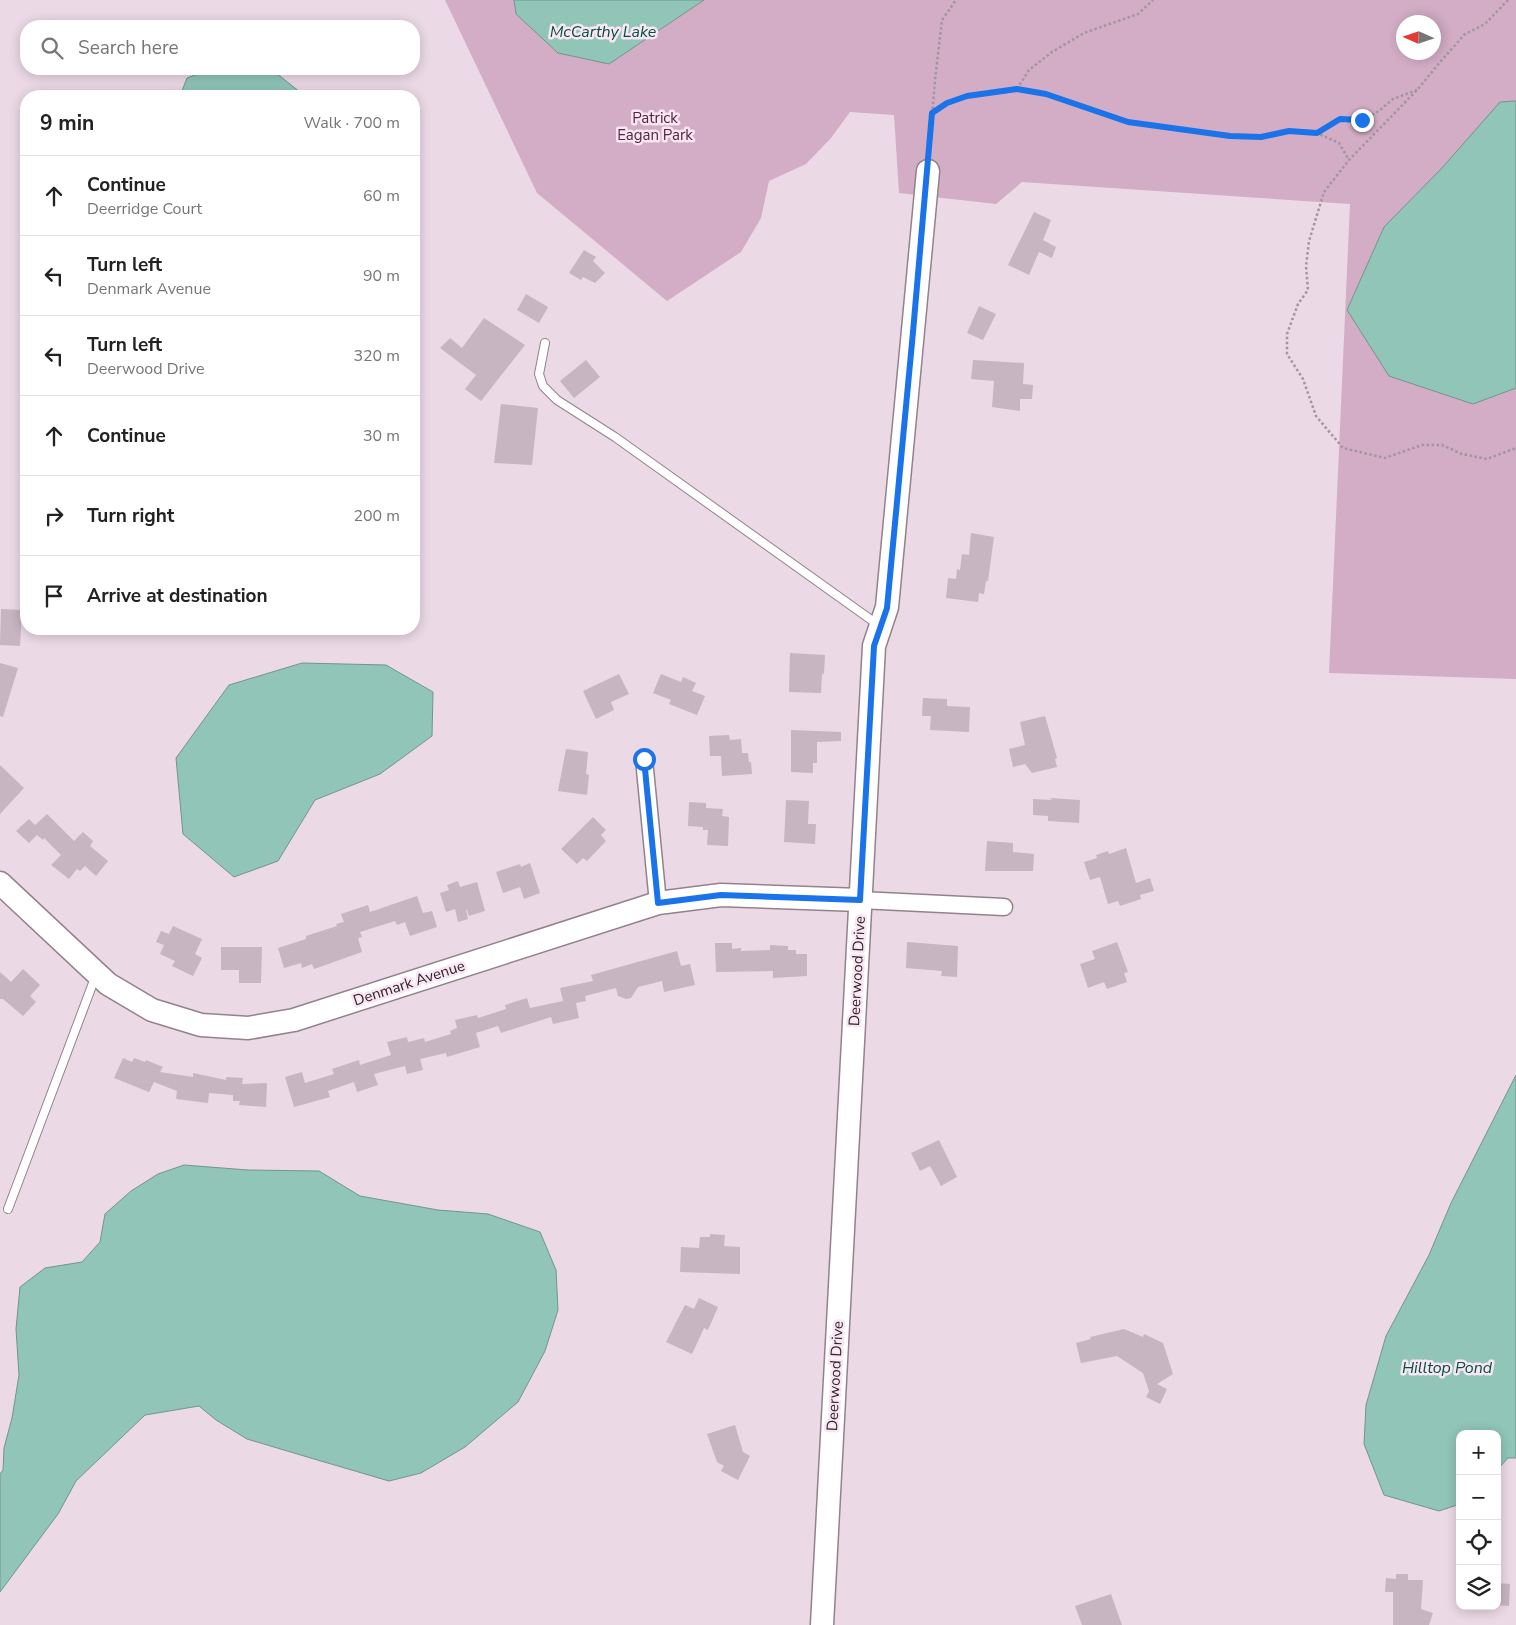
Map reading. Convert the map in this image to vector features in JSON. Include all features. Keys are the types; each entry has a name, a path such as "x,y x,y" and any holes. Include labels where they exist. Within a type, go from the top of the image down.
{"street":[{"name":"Deerwood Drive","path":"822,1625 874,646 887,608 928,171"},
{"path":"644,759 658,903"},
{"name":"Denmark Avenue","path":"0,883 108,984 152,1010 201,1025 248,1028 294,1020 658,903 721,895 860,900"},
{"path":"860,900 1004,907"}],"lane":[{"path":"545,343 539,374 543,386 557,400 615,437 881,627"},
{"path":"8,1209 96,973"}],"path":[{"path":"928,171 942,20 956,0"},
{"path":"1017,89 1029,70 1052,52 1084,33 1138,14 1153,0"},
{"path":"1508,0 1485,24 1465,34 1418,89 1349,160 1324,192 1309,241 1306,266 1308,290 1298,304 1287,334 1287,354 1303,379 1316,416 1343,448 1385,458 1422,445 1442,445 1462,454 1487,459 1516,448"},
{"path":"932,113 947,103 967,96 1017,89 1046,94 1128,122 1187,131 1253,137 1289,131 1317,133 1339,143 1349,160"},
{"path":"1317,133 1340,119 1362,120 1380,111 1394,99 1418,89"}],"green space":[{"name":"Patrick Eagan Park","path":"445,0 1516,0 1516,679 1329,673 1350,204 1022,182 996,204 899,193 894,115 850,112 831,138 806,164 769,181 761,218 741,252 667,301 537,193"}],"water":[{"name":"McCarthy Lake","path":"514,0 704,0 609,64 558,53 516,14"},
{"path":"195,75 279,75 297,90 182,90 187,78"},
{"path":"1516,101 1516,388 1473,404 1389,376 1347,310 1384,227 1442,168 1500,102"},
{"path":"302,663 386,665 433,692 432,736 380,774 315,800 278,861 234,877 183,834 176,758 229,685"},
{"name":"Hilltop Pond","path":"1516,1075 1516,1458 1508,1458 1501,1466 1501,1430 1456,1430 1456,1505 1439,1511 1384,1495 1364,1444 1366,1405 1386,1336 1429,1255 1451,1203"},
{"path":"184,1165 248,1170 319,1171 360,1196 438,1210 488,1214 540,1232 556,1270 558,1310 545,1351 518,1402 465,1447 421,1473 389,1481 247,1439 216,1420 199,1406 145,1415 76,1481 58,1514 0,1592 0,1474 3,1470 4,1448 12,1418 19,1375 16,1329 20,1287 45,1268 82,1262 100,1242 105,1214 131,1191 158,1174"}],"building":[{"path":"1034,212 1051,220 1043,240 1056,247 1052,258 1039,252 1029,275 1008,265"},
{"path":"584,250 596,257 593,261 605,273 595,283 583,277 581,280 569,273"},
{"path":"526,294 548,307 539,323 517,310"},
{"path":"979,306 996,314 983,340 967,333"},
{"path":"484,318 525,345 481,401 465,389 476,375 440,348 450,338 462,348"},
{"path":"586,360 600,377 574,398 560,381"},
{"path":"973,360 1024,363 1023,384 1033,385 1032,399 1020,399 1020,411 992,407 994,381 971,379"},
{"path":"501,404 538,408 532,465 494,463"},
{"path":"971,533 994,537 988,581 986,581 984,594 979,593 978,602 946,598 948,578 956,579 957,569 960,570 962,554 969,555"},
{"path":"1,609 20,610 20,646 0,645"},
{"path":"790,653 825,655 821,693 789,692"},
{"path":"0,663 18,668 3,717 0,716"},
{"path":"619,674 629,694 611,702 614,710 596,719 583,691"},
{"path":"661,674 681,682 683,677 696,683 692,691 705,696 697,715 669,704 671,700 653,693"},
{"path":"923,698 947,699 947,706 970,707 969,732 930,730 931,716 922,716"},
{"path":"1045,716 1057,758 1055,759 1057,767 1032,773 1025,764 1013,767 1009,749 1025,745 1020,722"},
{"path":"791,730 841,732 841,741 817,742 817,763 813,763 813,773 791,772"},
{"path":"729,735 730,740 741,739 742,753 748,753 752,774 722,776 721,756 710,756 709,736"},
{"path":"566,749 588,752 586,774 589,775 587,795 558,791"},
{"path":"0,765 24,788 0,814"},
{"path":"1050,798 1080,800 1079,823 1048,821 1048,816 1033,815 1033,799 1052,800"},
{"path":"786,800 809,801 808,824 816,824 815,844 784,842"},
{"path":"689,802 706,803 706,808 723,809 722,816 729,817 728,846 707,845 708,830 703,830 703,827 688,826"},
{"path":"47,814 74,841 83,832 93,841 90,846 108,861 96,876 85,866 80,871 77,869 69,879 51,865 61,855 44,838 43,840 37,835 29,843 16,831 29,819 35,825"},
{"path":"593,817 606,830 601,835 606,841 587,861 583,858 577,864 561,849"},
{"path":"987,841 1013,843 1013,852 1034,854 1033,871 985,871"},
{"path":"1126,848 1136,883 1150,878 1154,891 1140,895 1141,899 1120,906 1118,901 1108,904 1100,877 1090,880 1084,862 1097,858 1096,855 1108,851 1109,854"},
{"path":"530,863 540,893 524,899 520,887 503,893 496,872 520,864 521,867"},
{"path":"458,881 460,887 477,882 485,911 469,916 466,910 468,919 458,922 455,909 446,912 440,893 449,890 447,885"},
{"path":"417,896 423,913 432,911 437,927 410,936 405,922 397,925 395,921 360,932 362,937 358,938 362,952 314,969 312,964 302,968 301,963 284,968 278,948 337,926 336,924 344,922 341,914 368,905 370,912"},
{"path":"173,926 202,939 195,954 202,958 193,976 172,966 175,961 160,954 164,945 156,942 161,931 169,934"},
{"path":"907,942 958,946 957,977 941,976 942,971 906,968"},
{"path":"1117,942 1128,972 1124,973 1127,982 1107,989 1104,982 1088,988 1080,964 1095,959 1092,951"},
{"path":"715,943 732,943 732,949 741,948 741,951 770,950 770,945 788,946 788,950 796,950 796,954 807,954 807,976 773,978 773,971 716,972"},
{"path":"221,947 262,947 261,983 239,983 239,970 221,970"},
{"path":"677,951 681,966 690,964 695,985 664,992 662,981 638,987 631,998 626,999 618,996 616,988 585,996 586,1001 576,1003 579,1018 553,1024 551,1017 501,1033 498,1026 476,1033 480,1047 447,1057 446,1053 420,1059 423,1070 407,1074 405,1066 374,1074 378,1085 357,1092 354,1082 328,1091 330,1097 294,1107 285,1077 302,1072 305,1083 334,1074 332,1069 359,1060 360,1065 391,1055 387,1042 407,1037 408,1042 424,1038 425,1042 451,1034 450,1031 457,1028 455,1020 477,1015 478,1018 506,1009 505,1005 527,998 530,1008 563,1001 560,988 593,981 591,975"},
{"path":"23,969 40,985 30,996 36,1002 23,1016 3,999 0,999 0,972 11,982"},
{"path":"123,1058 132,1062 134,1058 145,1062 146,1060 163,1067 160,1072 193,1077 193,1073 226,1080 226,1077 243,1078 242,1084 267,1083 266,1107 239,1105 240,1101 233,1101 233,1095 209,1093 208,1103 176,1099 177,1091 154,1082 149,1092 114,1078"},
{"path":"939,1140 957,1177 941,1186 930,1166 920,1171 911,1153"},
{"path":"710,1234 725,1235 724,1246 740,1247 740,1274 680,1272 681,1247 699,1248 700,1237 710,1237"},
{"path":"699,1298 718,1307 708,1330 704,1328 692,1354 666,1342 685,1305 694,1309"},
{"path":"1124,1329 1143,1337 1144,1334 1163,1343 1173,1374 1157,1384 1167,1389 1160,1404 1146,1397 1149,1391 1143,1373 1117,1356 1081,1363 1076,1343 1091,1339 1090,1337"},
{"path":"735,1425 743,1452 750,1456 738,1480 721,1471 724,1466 717,1462 707,1434"},
{"path":"1396,1574 1408,1574 1408,1580 1423,1580 1421,1609 1433,1613 1429,1625 1393,1625 1393,1592 1385,1592 1386,1578 1396,1579"},
{"path":"1501,1583 1510,1584 1509,1606 1501,1605"},
{"path":"1111,1594 1122,1625 1082,1625 1075,1606"}],"route":[{"path":"644,759 658,903 721,895 860,900 874,646 887,608 932,113 947,103 967,96 1017,89 1046,94 1128,122 1230,136 1261,137 1289,131 1317,133 1340,119 1362,120"}]}
